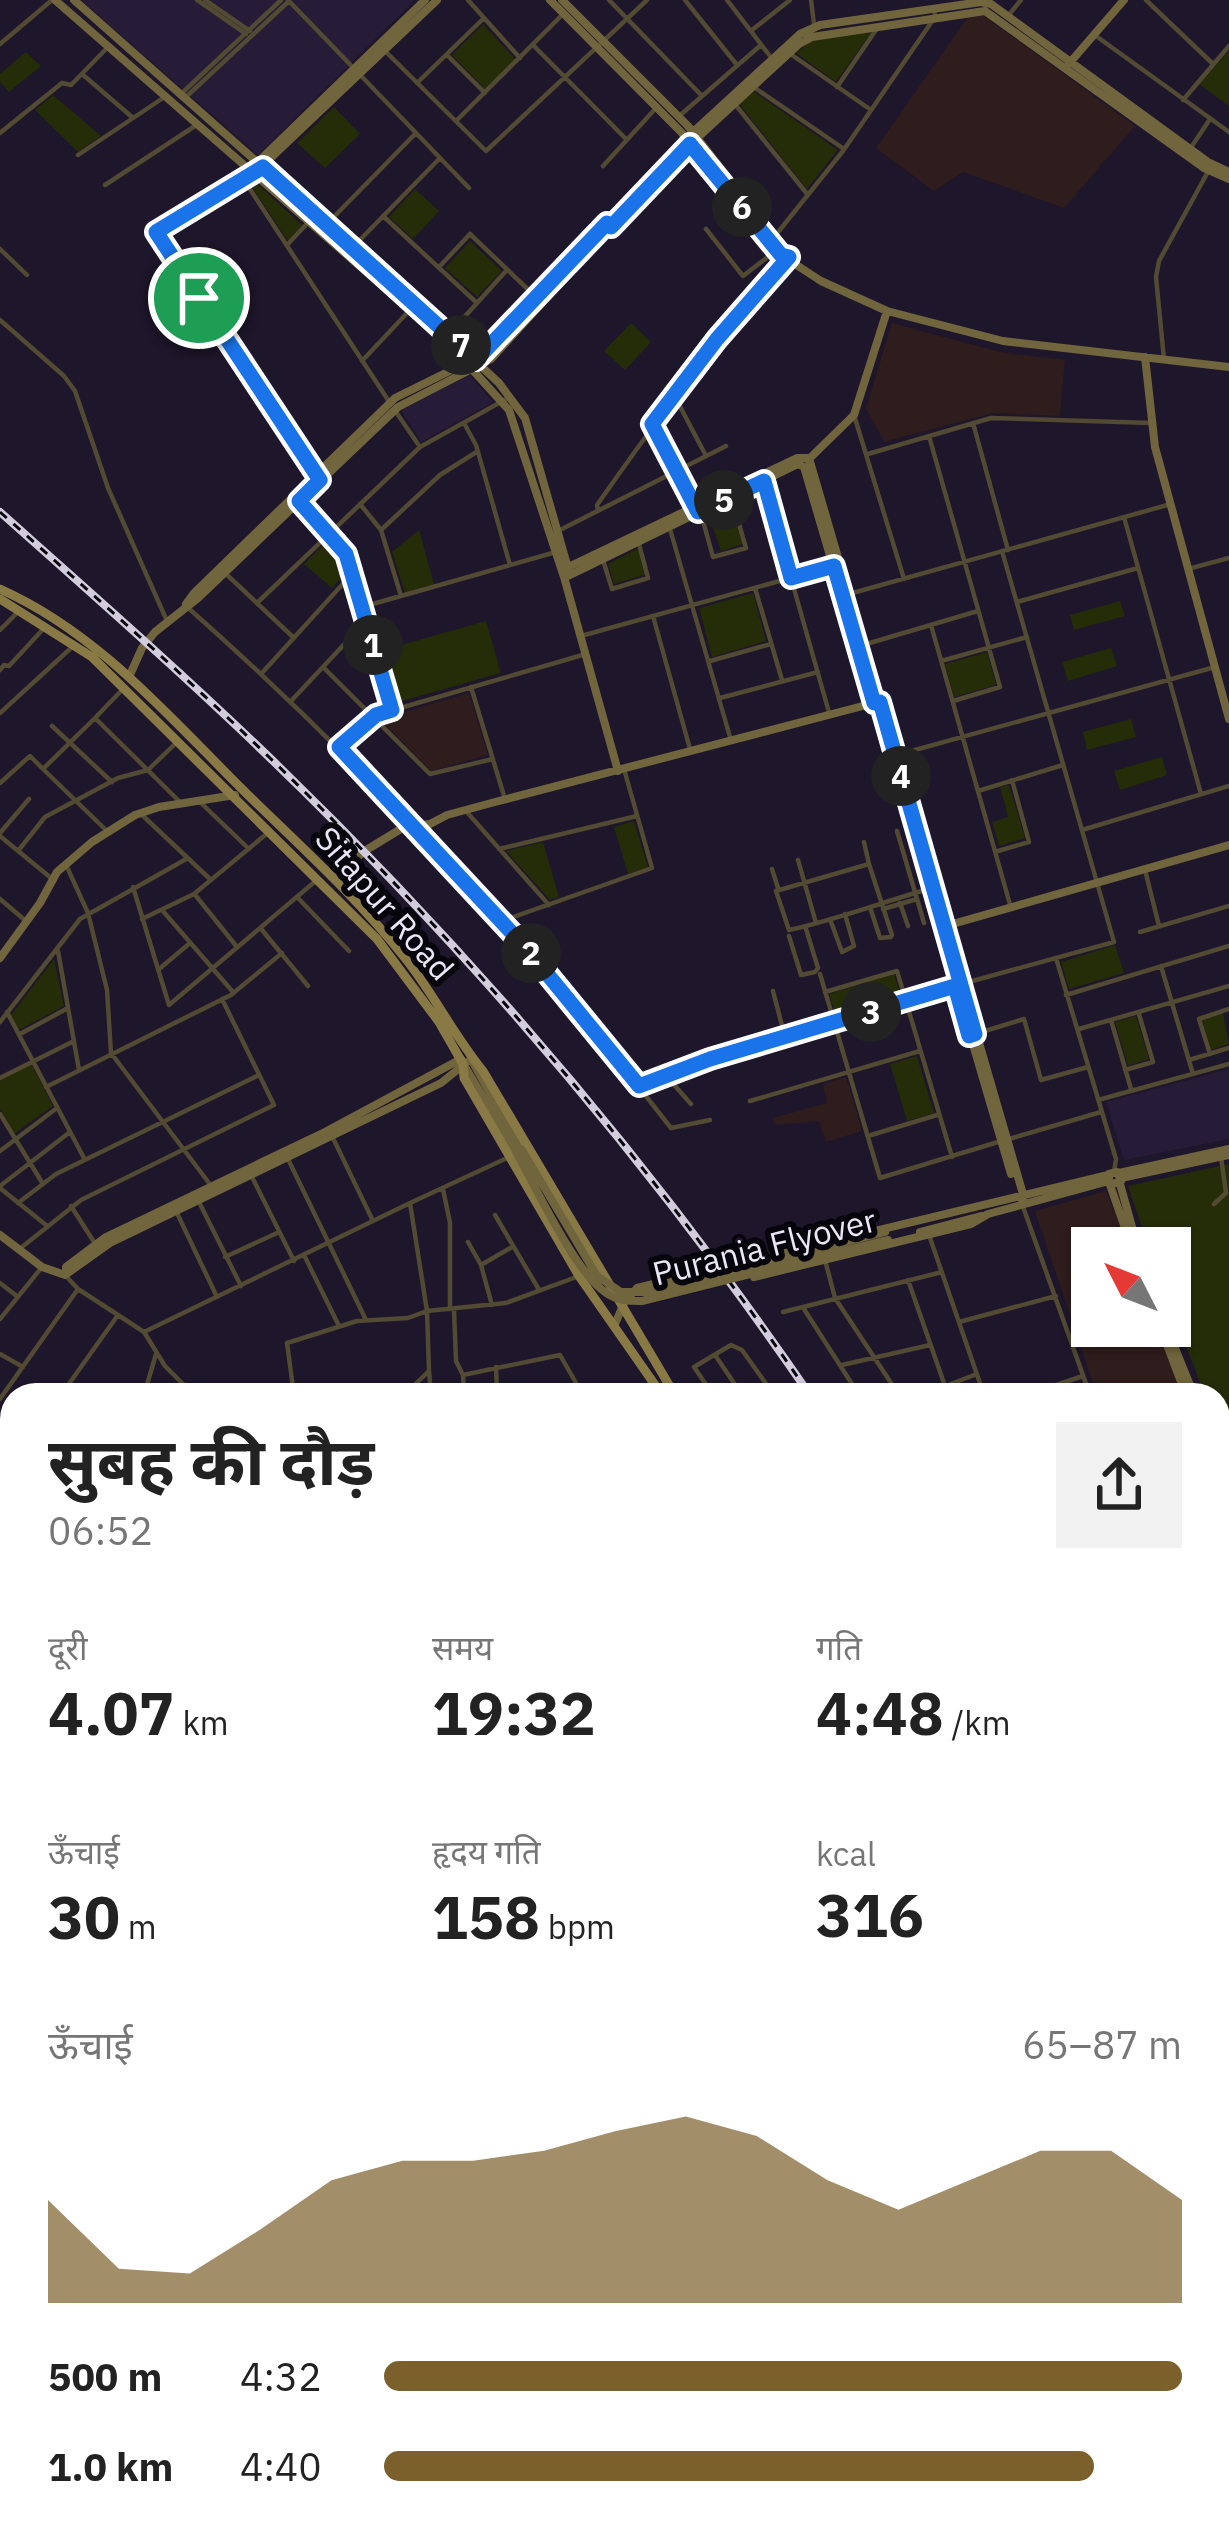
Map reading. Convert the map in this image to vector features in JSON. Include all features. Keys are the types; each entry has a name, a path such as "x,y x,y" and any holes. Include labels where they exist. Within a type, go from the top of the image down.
{"main road":[{"name":"Sitapur Road","path":"0,589 63,623 334,880 404,955 466,1059 464,1078 516,1153 579,1276 654,1383"},
{"name":"Sitapur Road","path":"0,599 127,682 396,962 466,1059 483,1071 668,1383"}],"street":[{"path":"0,44 54,0 167,95 181,98 200,123 258,166"},
{"path":"74,0 475,365"},
{"path":"181,98 287,0 469,188"},
{"path":"318,477 156,232 258,166 424,0"},
{"path":"356,73 436,0"},
{"path":"468,0 520,58"},
{"path":"550,0 678,116 777,250 821,281 887,311 1003,341 1229,367"},
{"path":"562,0 656,108 691,138 789,257"},
{"path":"609,0 702,96"},
{"path":"385,51 486,151 646,0"},
{"path":"685,0 737,65"},
{"path":"727,0 775,62"},
{"path":"734,10 745,0"},
{"path":"751,31 790,0"},
{"path":"811,0 814,27"},
{"path":"905,0 907,17"},
{"path":"1006,19 1021,0"},
{"path":"1068,65 1124,0"},
{"path":"1146,0 1212,63"},
{"path":"203,1 248,33"},
{"path":"775,236 844,149 935,13 969,2 991,4 1188,152 1229,175"},
{"path":"185,606 392,407 475,365 691,138 814,27 935,13 985,11 1006,19"},
{"path":"456,122 563,14"},
{"path":"691,138 775,62 812,37 907,17"},
{"path":"417,83 484,18"},
{"path":"837,87 879,25"},
{"path":"1092,33 1229,132"},
{"path":"678,116 761,44"},
{"path":"0,120 3,131 62,83 71,86 110,45"},
{"path":"533,45 627,140"},
{"path":"1183,100 1229,46"},
{"path":"789,53 871,110"},
{"path":"447,55 486,94"},
{"path":"82,74 133,118"},
{"path":"752,87 844,149"},
{"path":"78,155 167,95"},
{"path":"734,103 808,195"},
{"path":"603,166 656,108"},
{"path":"1188,152 1210,119"},
{"path":"105,185 200,123"},
{"path":"323,227 415,134"},
{"path":"352,247 440,158"},
{"path":"1164,359 1156,277 1159,261 1210,167"},
{"path":"242,177 420,447"},
{"path":"383,216 477,303"},
{"path":"287,245 313,218"},
{"path":"475,365 609,225"},
{"path":"323,227 449,334 506,400 566,572 580,636 652,868 502,921"},
{"path":"706,230 743,276 777,250"},
{"path":"439,267 470,234 537,298"},
{"path":"0,249 27,275"},
{"path":"598,511 652,424 717,339 789,257"},
{"path":"449,334 507,269"},
{"path":"362,361 410,310"},
{"path":"566,572 763,477 807,462 854,415 887,311"},
{"path":"0,320 64,376 75,392 108,488 167,621"},
{"path":"1,334 8,327"},
{"path":"1145,357 1152,423 1229,719"},
{"path":"674,395 706,456"},
{"path":"257,603 420,447 506,400"},
{"path":"854,415 904,579"},
{"path":"868,454 991,418 1152,423"},
{"path":"464,423 478,451 510,566"},
{"path":"639,1086 710,1059 1114,942 1017,602 973,423"},
{"path":"652,424 698,509 713,557 746,548 731,496"},
{"path":"929,436 1000,687 953,701"},
{"path":"553,534 727,446"},
{"path":"381,530 440,475 478,451"},
{"path":"807,462 1003,1141 1086,1383"},
{"path":"44,769 127,682 142,648 167,621 225,573 318,477"},
{"path":"698,509 763,477"},
{"path":"763,477 830,716"},
{"path":"299,501 346,554 392,710"},
{"path":"360,504 381,530 401,596"},
{"path":"846,595 1171,504"},
{"path":"1124,517 1201,794"},
{"path":"668,523 732,742"},
{"path":"566,572 602,559 638,538"},
{"path":"602,559 612,589 648,578 638,538"},
{"path":"362,608 559,552"},
{"path":"1188,569 1229,558"},
{"path":"580,636 838,565"},
{"path":"1017,602 1139,568"},
{"path":"225,573 294,638"},
{"path":"261,674 352,574"},
{"path":"755,588 782,682"},
{"path":"185,606 291,701 416,826 502,921 671,1127"},
{"path":"0,630 20,609"},
{"path":"860,646 979,611"},
{"path":"653,616 691,753"},
{"path":"291,701 366,621"},
{"path":"0,670 46,625"},
{"path":"931,625 1011,908"},
{"path":"941,661 1027,637"},
{"path":"0,713 75,644"},
{"path":"710,661 771,644"},
{"path":"339,747 373,717 586,654"},
{"path":"892,756 1215,667"},
{"path":"323,668 430,774 493,759"},
{"path":"720,698 818,672"},
{"path":"471,687 505,799"},
{"path":"334,880 374,843 404,827 877,703"},
{"path":"95,718 182,804"},
{"path":"52,726 112,782"},
{"path":"18,850 45,817 112,782 148,770 178,740"},
{"path":"0,783 30,756 108,832"},
{"path":"979,790 1063,765"},
{"path":"995,851 1029,842 1012,780"},
{"path":"1082,830 1229,786"},
{"path":"0,958 53,879 108,832 140,814 235,795"},
{"path":"29,800 0,834 53,879"},
{"path":"200,802 249,849"},
{"path":"465,810 549,905"},
{"path":"140,814 211,880"},
{"path":"500,849 637,816"},
{"path":"142,919 194,894 270,830"},
{"path":"897,831 923,922"},
{"path":"864,842 892,936 882,939 870,907"},
{"path":"940,928 1229,845"},
{"path":"0,1022 88,913 188,858"},
{"path":"798,860 817,923"},
{"path":"66,864 88,913 107,990 111,1053 214,1189"},
{"path":"778,888 869,864"},
{"path":"772,869 787,928 900,903 929,889"},
{"path":"1144,870 1159,926"},
{"path":"133,887 169,1005 318,878"},
{"path":"194,894 237,947"},
{"path":"882,906 916,896"},
{"path":"297,897 349,951"},
{"path":"0,899 27,922"},
{"path":"900,903 908,926"},
{"path":"1140,932 1229,906"},
{"path":"162,910 234,993"},
{"path":"830,919 842,952 854,946 845,914"},
{"path":"789,936 801,975 817,971 805,926"},
{"path":"260,928 308,986"},
{"path":"158,970 190,943"},
{"path":"1066,994 1229,946"},
{"path":"58,948 79,1070"},
{"path":"46,1087 222,1000 282,953"},
{"path":"1056,958 1116,1159 1115,1178 1129,1227"},
{"path":"1161,967 1193,1074"},
{"path":"825,992 897,971 952,1157"},
{"path":"820,974 880,1178 1102,1112"},
{"path":"1077,1030 1229,986"},
{"path":"773,991 785,1037"},
{"path":"22,1247 71,1206 274,1105 222,1000"},
{"path":"19,1035 68,1008"},
{"path":"1210,1054 1199,1019 1227,1010 1229,1021"},
{"path":"8,1012 85,1160"},
{"path":"1125,1070 1153,1062 1138,1012"},
{"path":"972,1035 1024,1019 1042,1080 1088,1067"},
{"path":"1112,1020 1131,1091"},
{"path":"0,1068 2,1077 74,1041"},
{"path":"1189,1060 1229,1048"},
{"path":"750,1101 920,1051"},
{"path":"65,1275 110,1243 214,1189 441,1083 466,1059"},
{"path":"65,1275 67,1267 96,1244 466,1059"},
{"path":"1098,1100 1229,1064"},
{"path":"19,1203 85,1160 259,1075"},
{"path":"667,1077 691,1104"},
{"path":"0,1151 57,1108"},
{"path":"0,1114 43,1184"},
{"path":"868,1136 939,1115"},
{"path":"663,1134 671,1127 710,1120"},
{"path":"46,1225 0,1187 70,1132"},
{"path":"332,1136 373,1221"},
{"path":"144,1332 516,1153"},
{"name":"Purania Flyover","path":"516,1153 597,1276 620,1292 652,1292 987,1210"},
{"path":"615,1324 632,1305 971,1224 987,1210 1021,1198 1227,1153 1226,1193 1214,1204"},
{"path":"287,1157 366,1320"},
{"path":"250,1175 294,1261"},
{"path":"443,1189 450,1223 457,1361 463,1383"},
{"path":"199,1200 241,1286"},
{"path":"410,1203 427,1311 430,1383"},
{"path":"71,1206 96,1244"},
{"path":"625,1313 637,1288 969,1206 987,1210"},
{"path":"176,1211 217,1298"},
{"path":"495,1215 540,1290"},
{"path":"0,1232 44,1268"},
{"path":"0,1232 44,1268 65,1275 78,1289 144,1332 185,1383"},
{"path":"225,1257 278,1233"},
{"path":"928,1235 980,1383"},
{"path":"468,1242 481,1264 491,1305"},
{"path":"481,1264 513,1247"},
{"path":"304,1256 340,1327"},
{"path":"765,1257 770,1274"},
{"path":"825,1260 835,1298 891,1383"},
{"path":"0,1319 44,1268"},
{"path":"783,1312 942,1272"},
{"path":"292,1383 287,1342 366,1320 491,1305 579,1276"},
{"path":"908,1280 944,1383"},
{"path":"0,1282 18,1297"},
{"path":"11,1383 78,1289"},
{"path":"959,1322 1056,1295"},
{"path":"802,1306 851,1383"},
{"path":"70,1383 118,1315"},
{"path":"840,1366 930,1345"},
{"path":"705,1383 694,1367 731,1346 742,1350 765,1383"},
{"path":"1171,1347 1185,1383"},
{"path":"148,1383 157,1352"},
{"path":"714,1353 734,1383"},
{"path":"0,1354 23,1366"},
{"path":"463,1375 560,1355 576,1383"},
{"path":"496,1367 497,1383"},
{"path":"417,1383 430,1371"},
{"path":"952,1383 977,1373"},
{"path":"1062,1383 1083,1376"}],"shaded area":[{"path":"81,0 415,0 258,155"},
{"path":"984,16 1135,126 1064,208 963,172 934,191 876,148 968,17"},
{"path":"892,323 1000,352 1065,360 1060,416 993,413 884,442 866,408"},
{"path":"470,375 493,402 421,442 401,410"},
{"path":"469,693 488,755 431,771 380,719"},
{"path":"1229,1069 1229,1139 1124,1160 1106,1102"},
{"path":"846,1077 862,1131 826,1142 819,1121 775,1125 773,1118 827,1103 823,1084"},
{"path":"1106,1191 1121,1227 1071,1227 1071,1318 1035,1211"},
{"path":"1081,1347 1167,1347 1180,1383 1093,1383"}],"green space":[{"path":"483,24 515,59 485,89 452,55"},
{"path":"873,30 836,82 796,53 812,40"},
{"path":"1229,51 1229,106 1199,84"},
{"path":"26,52 41,66 9,92 0,74"},
{"path":"753,91 838,150 807,189 739,104"},
{"path":"53,95 101,136 78,152 35,110"},
{"path":"334,107 360,134 325,168 297,143"},
{"path":"254,181 302,225 288,241 250,184"},
{"path":"415,189 439,211 413,239 389,217"},
{"path":"470,241 502,271 477,297 445,268"},
{"path":"216,248 237,280 205,301 184,268"},
{"path":"631,323 651,342 625,370 604,351"},
{"path":"730,504 743,544 721,551 709,515"},
{"path":"419,530 434,584 405,593 392,552"},
{"path":"329,539 347,572 332,588 304,564"},
{"path":"639,548 647,574 614,584 608,564"},
{"path":"753,593 766,641 712,657 699,608"},
{"path":"1120,601 1125,616 1074,630 1070,615"},
{"path":"486,621 501,673 395,703 380,651"},
{"path":"1111,648 1117,666 1068,681 1062,662"},
{"path":"987,652 996,685 954,697 945,664"},
{"path":"1131,719 1136,737 1087,750 1083,732"},
{"path":"1162,757 1167,775 1120,790 1114,771"},
{"path":"1009,785 1025,838 999,846 992,822 1008,817 1000,787"},
{"path":"634,821 648,867 628,874 614,827"},
{"path":"543,842 559,897 550,900 506,851"},
{"path":"1115,945 1124,973 1069,989 1061,962"},
{"path":"54,959 64,1006 19,1030 11,1015"},
{"path":"894,974 901,996 836,1016 829,994"},
{"path":"1223,1013 1229,1044 1211,1050 1202,1020"},
{"path":"1136,1016 1149,1059 1128,1066 1115,1022"},
{"path":"917,1056 934,1113 907,1121 890,1064"},
{"path":"31,1063 53,1106 14,1134 0,1109 0,1081"},
{"path":"1229,1164 1229,1383 1200,1383 1186,1347 1191,1347 1191,1227 1142,1227 1128,1186"}],"railway":[{"path":"0,512 236,726 343,830 487,983 623,1143 802,1383"}],"route":[{"path":"690,144 781,255 789,257 717,339 652,424 698,512 764,481 791,578 834,566 874,703 880,702 975,1034 969,1036 955,986 710,1059 639,1086 526,948 339,747 376,715 392,710 346,554 299,501 320,480 199,298 156,232 263,167 476,360 690,144"}]}
